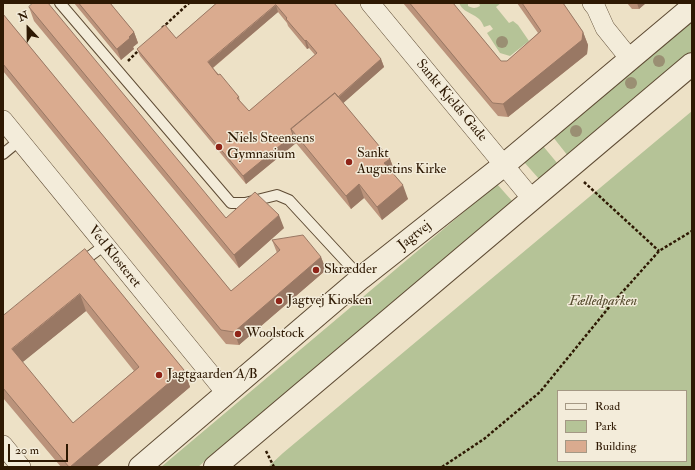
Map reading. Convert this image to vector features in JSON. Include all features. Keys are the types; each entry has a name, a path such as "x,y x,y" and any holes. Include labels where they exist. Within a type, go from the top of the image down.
{"street":[{"name":"Sankt Kjelds Gade","path":"370,3 532,199"},
{"path":"592,3 596,8 605,28 630,58"},
{"name":"Jagtvej","path":"140,467 361,278 504,165 692,7"},
{"path":"215,467 692,64"},
{"name":"Ved Klosteret","path":"3,120 226,394"},
{"path":"3,445 21,467"}],"lane":[{"path":"60,3 230,203 245,203 277,195 289,200 361,278"},
{"path":"3,154 20,140"},
{"path":"68,272 105,244"}],"path":[{"path":"161,29 188,3"},
{"path":"117,71 145,45"},
{"path":"569,168 659,251"},
{"path":"442,467 484,439 540,392 610,306 659,251 692,231"}],"green space":[{"path":"459,3 468,3 468,6 477,8 480,6 479,3 501,3 496,7 509,23 513,21 518,25 529,41 510,56 500,53 487,33 493,29 490,25 484,27 479,19 465,10"},
{"path":"692,20 692,51 568,156 553,137"},
{"name":"Fælledparken","path":"692,111 692,467 268,467 283,453"},
{"path":"543,146 558,164 540,180 524,162"},
{"path":"497,184 513,202 198,467 161,467"}],"building":[{"path":"33,3 48,3 226,218 255,192 279,215 234,255 29,7"},
{"path":"79,3 110,3 134,32 129,37 130,38 117,49"},
{"path":"217,3 334,3 381,59 338,97 335,93 291,129 293,135 243,176 137,49 165,25 176,38","holes":["276,5 287,18 286,19 317,53 249,111 237,98 239,97 220,74 218,75 208,62"]},
{"path":"410,3 453,3 501,61 507,61 541,31 522,3 563,3 583,32 582,40 503,104 493,103"},
{"path":"3,14 231,291 280,250 272,240 303,235 321,257 234,332 221,330 3,64"},
{"name":"Sankt Augustins Kirke","path":"335,93 390,159 384,163 403,185 377,207 359,184 346,196 291,129"},
{"name":"Jagtgaarden A/B","path":"85,249 184,370 69,467 3,388 3,316","holes":["80,294 139,367 73,423 12,349"]}],"place":[{"name":"Niels Steensens Gymnasium","path":"219,147"},
{"name":"Sankt Augustins Kirke","path":"349,162"},
{"name":"Skrædder","path":"316,270"},
{"name":"Jagtvej Kiosken","path":"279,301"},
{"name":"Woolstock","path":"238,334"},
{"name":"Jagtgaarden A/B","path":"159,375"}]}
